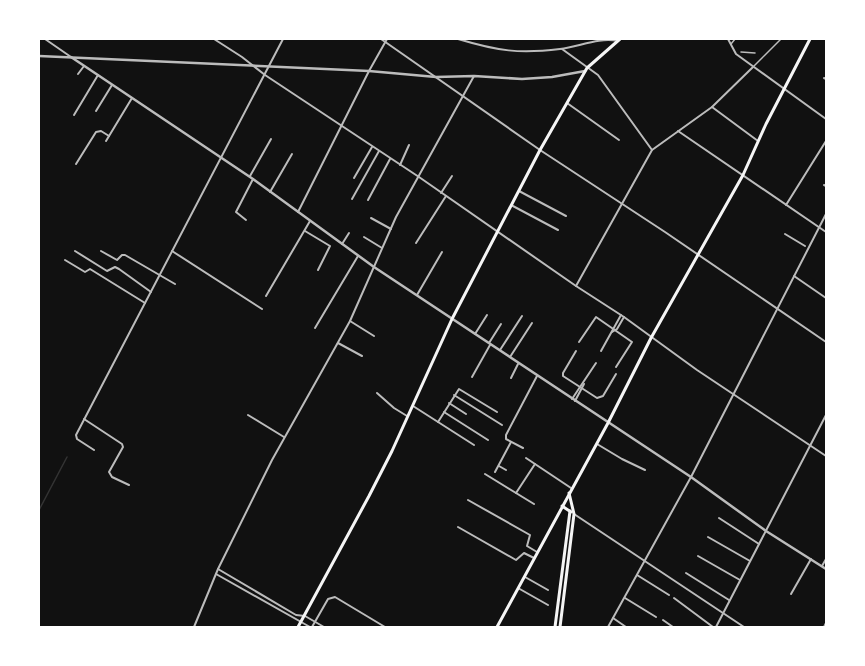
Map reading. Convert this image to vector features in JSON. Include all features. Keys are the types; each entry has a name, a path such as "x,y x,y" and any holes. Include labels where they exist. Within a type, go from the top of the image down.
{"main road":[{"path":"497,627 597,444 651,338 743,175 758,141 810,39"},
{"path":"298,627 369,496 413,406 452,319 540,150 586,69 619,40"},
{"path":"560,627 574,514 569,493"},
{"path":"562,506 574,514"},
{"path":"555,627 570,511"}],"street":[{"path":"45,39 250,176 374,267 518,364 691,477 766,531 826,569"},
{"path":"214,39 242,57 265,75 419,177 576,286 624,317 651,338 734,396 826,456"},
{"path":"94,450 77,438 76,435 283,39"},
{"path":"381,39 540,150 826,342"},
{"path":"298,212 369,71 388,39"},
{"path":"458,39 507,52 562,49 603,40 619,40"},
{"path":"728,39 734,52 826,119"},
{"path":"731,44 735,39"},
{"path":"576,286 652,150 712,106 781,39"},
{"path":"562,49 586,69 598,75 652,150"},
{"path":"741,52 755,53"},
{"path":"39,56 254,67 369,71 436,77 474,76 522,79 552,76 586,69"},
{"path":"78,74 84,66"},
{"path":"74,115 98,75"},
{"path":"194,627 218,569 284,437 350,321 391,229 474,76"},
{"path":"96,111 112,85"},
{"path":"106,141 132,98"},
{"path":"567,103 619,140"},
{"path":"712,106 758,141"},
{"path":"76,164 96,132 101,131 109,136"},
{"path":"678,131 826,232"},
{"path":"250,176 271,139"},
{"path":"786,205 826,141"},
{"path":"400,165 409,145"},
{"path":"354,178 372,147"},
{"path":"352,199 378,151"},
{"path":"270,192 292,154"},
{"path":"368,200 390,159"},
{"path":"441,193 452,176"},
{"path":"246,220 236,212 253,179"},
{"path":"519,191 566,216"},
{"path":"416,243 446,196"},
{"path":"511,205 558,230"},
{"path":"608,627 646,561 734,396 826,214"},
{"path":"371,218 391,229"},
{"path":"266,296 310,221"},
{"path":"305,231 330,246 318,270"},
{"path":"342,244 349,233"},
{"path":"785,234 805,246"},
{"path":"364,237 382,248"},
{"path":"75,251 107,271 118,268 151,292"},
{"path":"101,251 117,260 122,255 125,255 175,284"},
{"path":"172,251 262,309"},
{"path":"416,295 442,252"},
{"path":"315,328 358,256"},
{"path":"65,260 85,272 90,269 145,303"},
{"path":"794,276 826,298"},
{"path":"475,334 487,315"},
{"path":"601,351 621,315"},
{"path":"500,351 522,316"},
{"path":"580,342 597,317 617,329 632,342 616,367"},
{"path":"612,332 617,329 624,317"},
{"path":"350,321 374,336"},
{"path":"510,358 532,323"},
{"path":"472,377 501,324"},
{"path":"338,343 362,356"},
{"path":"576,351 562,375 597,398 601,398 616,374"},
{"path":"574,400 580,386 596,363"},
{"path":"510,378 518,364"},
{"path":"523,448 511,442 506,438 506,435 538,376"},
{"path":"574,400 584,382"},
{"path":"438,422 457,390 460,389 497,412"},
{"path":"376,393 394,408 408,416"},
{"path":"454,395 502,425"},
{"path":"449,403 466,414"},
{"path":"413,406 474,445"},
{"path":"444,412 488,440"},
{"path":"248,415 284,437"},
{"path":"716,627 826,415"},
{"path":"84,419 122,444 123,447 109,472 112,477 129,485"},
{"path":"495,472 511,442"},
{"path":"597,444 622,459 646,470"},
{"path":"526,458 572,488"},
{"path":"516,493 535,464"},
{"path":"499,466 506,470"},
{"path":"485,474 534,504"},
{"path":"468,500 499,516 531,537 527,546 537,552"},
{"path":"574,514 744,627"},
{"path":"719,518 759,544"},
{"path":"458,527 518,560 524,553 534,558"},
{"path":"708,537 750,561"},
{"path":"698,556 740,580"},
{"path":"822,566 826,558"},
{"path":"791,594 811,559"},
{"path":"218,569 296,615 305,616 324,627"},
{"path":"686,573 730,600"},
{"path":"216,574 301,623 311,627 328,599 335,597 385,627"},
{"path":"637,575 669,595"},
{"path":"524,577 548,590"},
{"path":"518,588 548,605"},
{"path":"625,598 656,617"},
{"path":"674,598 713,627"},
{"path":"612,618 626,627"},
{"path":"663,620 673,627"},
{"path":"824,627 826,623"}],"waterway":[{"path":"39,510 67,457"}]}
